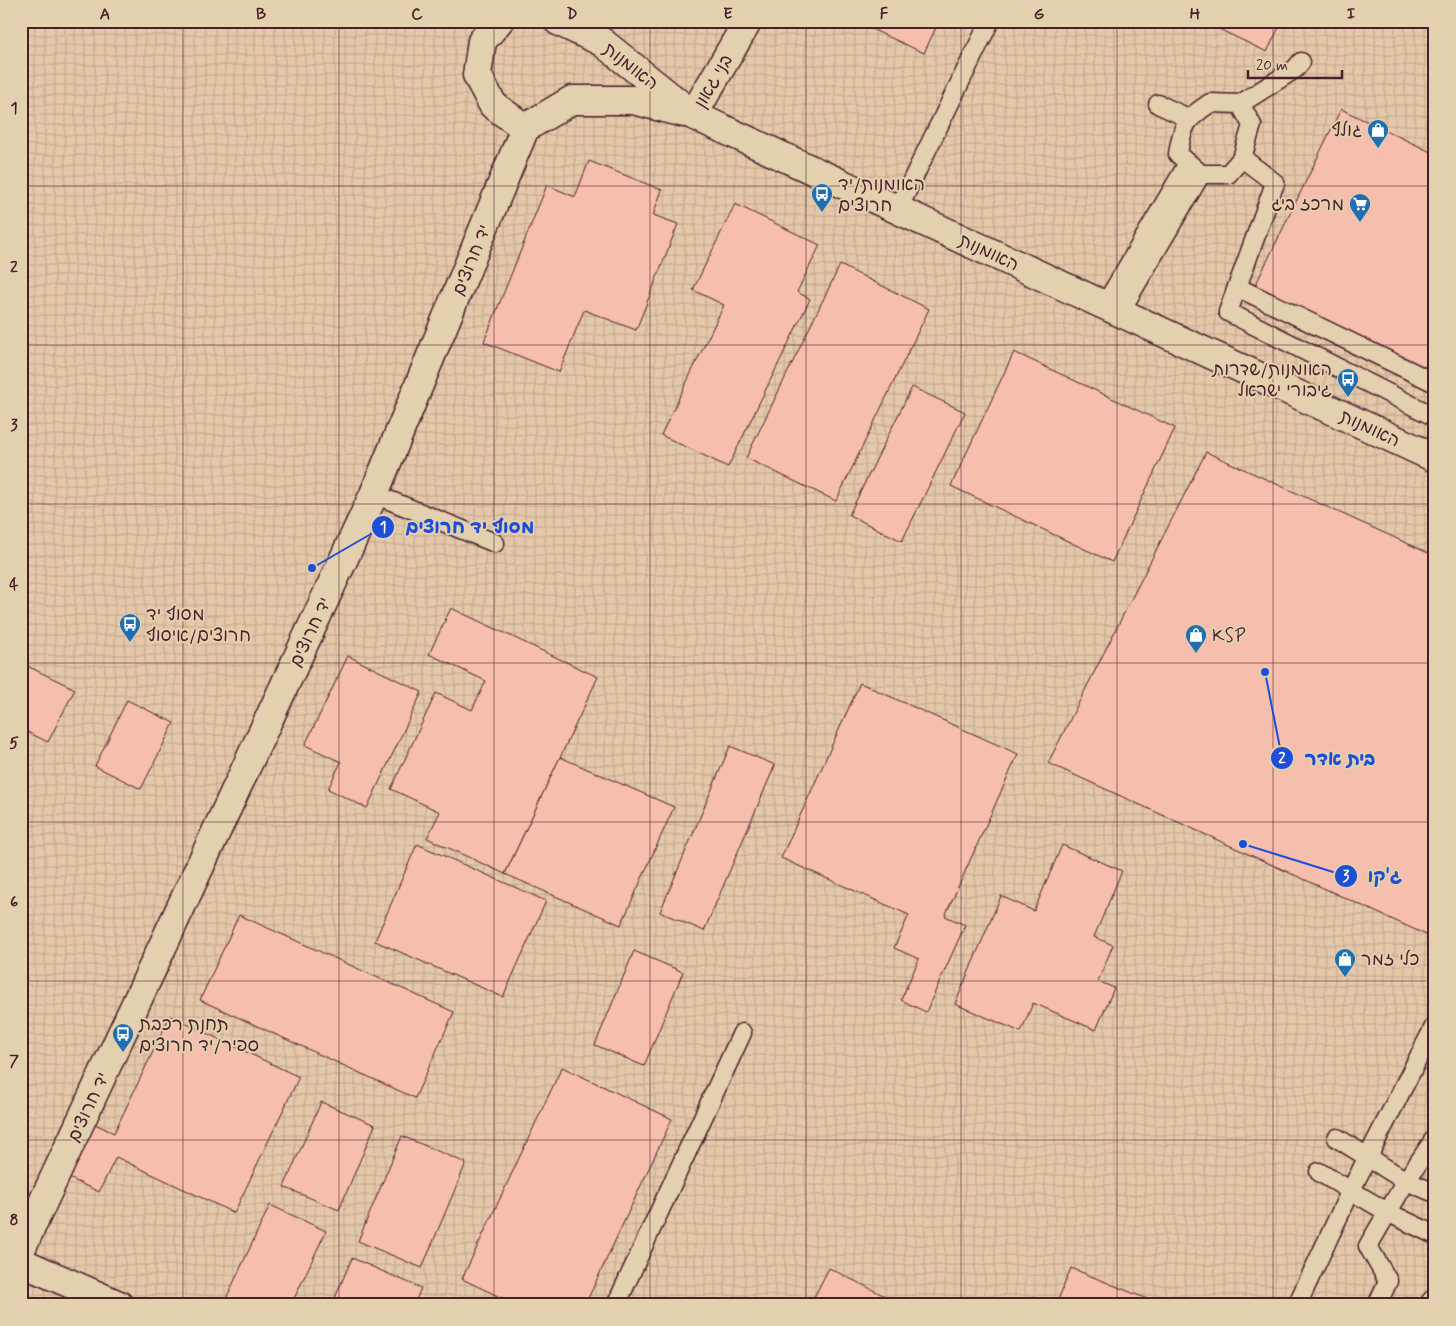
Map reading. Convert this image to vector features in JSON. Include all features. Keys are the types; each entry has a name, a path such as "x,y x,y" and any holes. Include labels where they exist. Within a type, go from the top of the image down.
{"street":[{"path":"499,21 482,41 477,75 493,106 525,128 572,100 633,100 693,115"},
{"name":"האומנות","path":"558,21 602,42 693,115 1435,458"},
{"name":"בני גאון","path":"693,115 748,21"},
{"name":"יד חרוצים","path":"21,1249 374,494 525,128"},
{"path":"21,1262 119,1305"}],"lane":[{"path":"898,209 990,21"},
{"path":"1240,104 1252,125 1242,158 1228,174 1194,168 1178,154 1181,136 1188,118 1210,103 1240,104 1295,70 1301,62"},
{"path":"1158,104 1188,118"},
{"path":"1242,158 1276,183 1228,312 1435,416"},
{"path":"1113,309 1194,168"},
{"path":"1237,287 1435,383"},
{"path":"374,494 495,543"},
{"path":"1297,1305 1351,1190 1369,1158 1435,1025"},
{"path":"616,1305 742,1033"},
{"path":"1337,1138 1406,1181 1435,1193"},
{"path":"1377,1305 1388,1281 1368,1246 1406,1181 1435,1138"},
{"path":"1319,1172 1389,1212 1435,1235"}],"shaded area":[{"path":"21,21 1435,21 1435,1305 21,1305"}],"building":[{"path":"854,21 939,21 924,53"},
{"path":"1202,21 1282,21 1267,52"},
{"name":"מרכז ביג","path":"1341,109 1435,154 1435,380 1252,292"},
{"path":"589,161 662,190 653,215 678,224 636,330 584,310 559,372 484,342 547,185 575,197"},
{"path":"735,204 820,245 797,292 810,299 728,467 661,435 724,305 693,290"},
{"path":"840,265 929,309 836,501 746,458"},
{"path":"1014,352 1175,428 1112,562 951,486"},
{"path":"912,387 965,412 902,541 849,515"},
{"path":"1206,452 1435,556 1435,929 1431,937 1048,763"},
{"path":"451,608 598,677 505,874 427,838 440,812 391,789 436,693 472,710 486,681 429,654"},
{"path":"348,656 422,692 367,808 328,789 341,762 305,745"},
{"path":"21,663 75,689 48,742 21,729"},
{"path":"860,683 1018,754 945,916 965,925 926,1012 901,1000 919,959 894,948 909,915 781,858"},
{"path":"127,700 174,723 141,789 95,766"},
{"path":"730,746 775,765 704,931 660,912"},
{"path":"560,757 674,807 621,925 505,874"},
{"path":"417,844 546,901 503,997 375,941"},
{"path":"1062,845 1122,871 1094,937 1113,945 1098,981 1114,988 1096,1030 1033,1003 1021,1032 955,1004 1001,896 1034,911"},
{"path":"239,915 454,1012 415,1098 200,1000"},
{"path":"634,951 683,972 644,1066 595,1045"},
{"path":"170,1016 299,1077 234,1213 116,1157 99,1192 69,1178 95,1124 114,1133"},
{"path":"562,1067 672,1119 585,1305 517,1305 462,1279"},
{"path":"321,1102 375,1125 339,1210 284,1187"},
{"path":"402,1136 466,1163 422,1268 358,1241"},
{"path":"270,1205 326,1231 291,1305 267,1305 263,1303 261,1305 223,1305"},
{"path":"352,1258 421,1288 414,1305 332,1305"},
{"path":"829,1268 903,1305 810,1305"},
{"path":"1071,1268 1157,1303 1156,1305 1056,1305"},
{"path":"443,1299 456,1305 441,1305"}],"place":[{"name":"גולף","path":"1378,149"},
{"name":"האומנות/יד חרוצים","path":"822,213"},
{"name":"מרכז ביג","path":"1360,223"},
{"name":"האומנות/שדרות גיבורי ישראל","path":"1348,398"},
{"name":"מסוף יד חרוצים","path":"312,568"},
{"name":"מסוף יד חרוצים/איסוף","path":"130,643"},
{"name":"KSP","path":"1196,654"},
{"name":"בית אדר","path":"1265,672"},
{"name":"ג'קו","path":"1243,844"},
{"name":"כלי זמר","path":"1345,978"},
{"name":"תחנת רכבת ספיר/יד חרוצים","path":"123,1053"}]}
